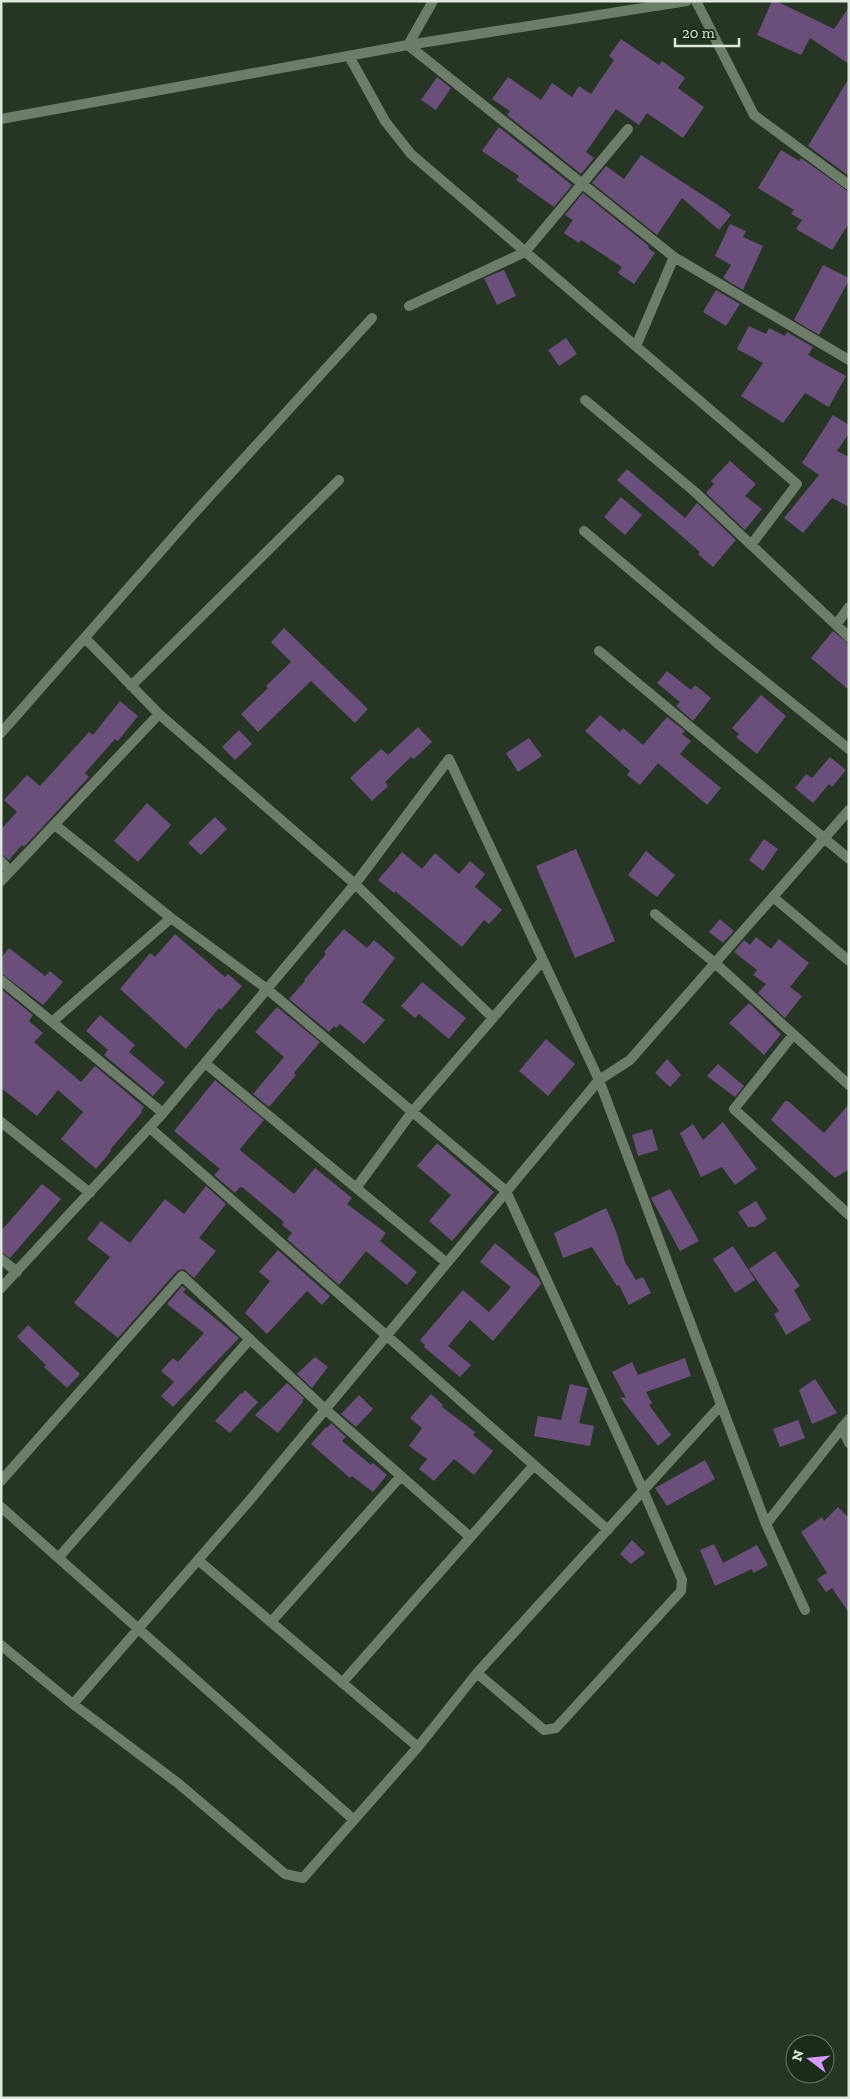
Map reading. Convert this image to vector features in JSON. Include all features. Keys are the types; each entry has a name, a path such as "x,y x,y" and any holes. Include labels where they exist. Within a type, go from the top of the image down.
{"street":[{"path":"408,45 433,1"},
{"path":"1,120 408,45 687,1"},
{"path":"696,1 754,115 849,185"},
{"path":"408,45 674,258 849,360"},
{"path":"349,56 385,121 411,154 797,484 751,545"},
{"path":"409,306 524,252 628,129"},
{"path":"636,346 674,258"},
{"path":"1,733 189,519 372,318"},
{"path":"585,400 694,492 849,637"},
{"path":"131,686 339,480"},
{"path":"584,531 717,643 849,749"},
{"path":"836,625 849,607"},
{"path":"85,638 159,714 355,884 493,1018"},
{"path":"599,651 849,859"},
{"path":"1,880 159,714"},
{"path":"1,1288 163,1113 355,884 449,759 599,1080 766,1524 805,1610"},
{"path":"73,1704 198,1560 599,1080 630,1060 849,810"},
{"path":"54,825 171,918 267,989 506,1191 643,1490 682,1580 682,1591 556,1728 544,1730 477,1673"},
{"path":"1,861 10,871"},
{"path":"773,897 849,961"},
{"path":"655,914 715,963 849,1085"},
{"path":"52,1022 171,918"},
{"path":"356,1188 412,1112 543,960"},
{"path":"1,980 163,1113"},
{"path":"793,1035 734,1109 849,1215"},
{"path":"205,1063 447,1263"},
{"path":"1,1122 90,1193"},
{"path":"150,1128 608,1530"},
{"path":"1,1259 16,1272"},
{"path":"1,1481 182,1276 325,1409 469,1536"},
{"path":"59,1558 250,1339"},
{"path":"1,1645 73,1704 178,1784 285,1874 303,1878 418,1747 477,1673 721,1405"},
{"path":"766,1524 846,1423"},
{"path":"846,1423 849,1442"},
{"path":"342,1683 469,1536 534,1465"},
{"path":"271,1622 401,1476"},
{"path":"1,1507 354,1820"},
{"path":"198,1560 418,1747"}],"building":[{"path":"772,1 776,1 834,29 849,7 849,64 810,38 801,55 757,35"},
{"path":"621,39 659,65 662,61 685,78 678,88 704,107 683,138 647,113 639,125 616,109 586,152 594,158 581,174 507,115 510,111 492,99 508,77 541,100 552,83 572,97 579,86 591,94 614,60 609,56"},
{"path":"437,77 451,88 436,110 421,100"},
{"path":"849,78 849,176 808,146"},
{"path":"499,127 572,185 554,207 516,180 519,176 482,151"},
{"path":"781,150 799,161 801,158 849,192 849,223 832,250 796,229 802,220 791,214 794,210 758,188"},
{"path":"641,155 731,215 719,230 682,198 657,235 592,183 606,166 624,179"},
{"path":"583,193 649,246 648,248 655,253 634,284 618,273 622,267 581,240 579,243 564,233 573,220 565,215"},
{"path":"730,224 746,231 743,237 763,246 743,290 723,278 731,265 715,256"},
{"path":"823,265 849,278 849,280 819,335 794,320"},
{"path":"504,270 516,296 497,305 484,278"},
{"path":"716,290 740,304 726,326 703,312"},
{"path":"749,326 766,334 769,328 785,336 787,332 813,347 808,355 846,376 829,407 805,393 783,423 741,396 763,363 737,349"},
{"path":"566,338 577,354 559,366 548,350"},
{"path":"833,415 849,425 849,433 837,451 849,457 849,507 832,498 803,533 784,518 819,475 802,463"},
{"path":"730,461 756,484 745,496 762,509 745,530 706,493 714,484 711,481"},
{"path":"627,469 685,518 697,503 736,540 713,567 698,554 700,552 617,480"},
{"path":"621,497 642,515 625,535 604,517"},
{"path":"284,628 368,709 355,723 311,681 258,732 241,714 291,662 271,642"},
{"path":"833,631 849,644 849,690 811,658"},
{"path":"667,671 691,690 695,685 711,698 693,721 676,706 680,702 657,683"},
{"path":"761,695 786,716 757,754 736,737 739,734 732,728"},
{"path":"120,701 138,716 118,741 115,739 85,773 89,777 24,847 22,845 9,860 1,854 1,829 17,812 4,800 27,775 40,786 89,732 93,735"},
{"path":"600,715 620,732 623,728 643,745 667,717 685,731 682,734 691,741 680,754 721,788 707,805 658,763 640,785 627,775 630,771 585,731"},
{"path":"418,727 432,742 414,759 411,757 385,782 388,786 372,801 350,778 381,749 388,755"},
{"path":"239,730 252,744 235,760 222,747"},
{"path":"529,738 542,756 518,772 506,753"},
{"path":"830,757 846,770 832,787 829,784 813,803 795,788 806,774 812,778"},
{"path":"147,803 171,825 138,862 114,841"},
{"path":"215,817 227,829 201,855 188,843"},
{"path":"764,839 778,849 763,871 749,860"},
{"path":"576,849 615,941 575,958 536,866"},
{"path":"646,851 675,875 657,897 628,875"},
{"path":"402,852 422,869 435,853 459,874 470,861 485,874 475,887 502,910 489,924 484,920 462,947 395,891 394,893 378,880"},
{"path":"720,919 734,931 723,943 709,932"},
{"path":"344,929 367,948 374,940 395,958 362,1002 385,1020 364,1044 340,1024 336,1028 334,1026 329,1032 289,999 326,954 324,952"},
{"path":"175,934 225,977 228,974 242,986 221,1010 219,1008 186,1049 120,989 150,953 155,957"},
{"path":"756,937 771,949 779,939 809,963 790,987 802,996 785,1018 758,993 766,984 753,975 757,970 734,952 744,940 750,945"},
{"path":"9,948 45,976 50,971 63,982 43,1005 1,973 1,958"},
{"path":"422,982 466,1018 449,1039 419,1014 415,1018 401,1006"},
{"path":"1,989 33,1015 29,1021 43,1033 34,1042 81,1082 95,1066 144,1107 96,1169 61,1139 83,1112 58,1090 37,1116 1,1088"},
{"path":"749,1003 781,1034 764,1055 729,1023"},
{"path":"277,1007 320,1042 269,1107 253,1094 284,1057 255,1032"},
{"path":"100,1015 135,1045 129,1052 165,1082 153,1096 104,1055 108,1050 86,1031"},
{"path":"546,1039 575,1064 548,1096 519,1071"},
{"path":"667,1059 681,1075 670,1087 655,1073"},
{"path":"718,1064 744,1086 735,1097 707,1076"},
{"path":"215,1080 264,1120 240,1149 241,1151 294,1194 315,1168 352,1198 347,1204 386,1233 380,1241 417,1272 407,1285 366,1251 339,1285 287,1239 292,1233 282,1225 284,1222 242,1187 235,1193 214,1175 220,1169 174,1131"},
{"path":"785,1101 788,1101 824,1133 849,1104 849,1169 835,1178 771,1120"},
{"path":"723,1122 757,1169 735,1185 722,1167 701,1177 680,1133 693,1124 703,1140"},
{"path":"652,1129 658,1150 638,1156 632,1135"},
{"path":"437,1143 494,1192 452,1241 429,1221 451,1195 417,1166"},
{"path":"42,1184 61,1199 10,1258 1,1252 1,1231"},
{"path":"206,1186 226,1204 199,1238 216,1251 194,1278 184,1269 177,1271 118,1338 74,1303 110,1257 87,1239 101,1221 130,1243 165,1199 184,1214"},
{"path":"670,1189 699,1241 680,1251 651,1198"},
{"path":"756,1201 767,1219 755,1227 748,1227 738,1212"},
{"path":"606,1208 616,1231 625,1262 636,1280 643,1277 651,1293 629,1305 619,1285 617,1286 592,1247 563,1258 554,1233"},
{"path":"495,1243 539,1279 541,1284 493,1341 470,1320 448,1346 471,1365 460,1377 424,1347 425,1345 420,1340 463,1290 489,1312 511,1287 480,1262"},
{"path":"733,1246 755,1280 735,1293 713,1259"},
{"path":"278,1250 330,1296 322,1305 307,1291 267,1334 245,1313 270,1281 259,1272"},
{"path":"775,1251 800,1286 794,1290 811,1320 786,1335 774,1314 779,1311 749,1269"},
{"path":"182,1286 186,1289 183,1292 239,1338 173,1407 161,1396 174,1382 161,1371 173,1358 178,1362 204,1333 167,1304"},
{"path":"28,1325 80,1374 67,1388 44,1367 46,1365 17,1337"},
{"path":"315,1357 328,1367 312,1388 297,1374"},
{"path":"685,1358 691,1376 646,1392 652,1403 649,1405 671,1435 658,1446 620,1397 626,1398 612,1372 632,1362 638,1375"},
{"path":"815,1379 837,1413 812,1424 799,1390"},
{"path":"287,1383 304,1398 303,1402 278,1433 255,1415"},
{"path":"570,1384 588,1388 579,1423 594,1426 590,1446 534,1436 538,1416 561,1420"},
{"path":"245,1390 258,1402 230,1433 215,1421"},
{"path":"431,1394 443,1405 442,1407 475,1432 473,1435 493,1451 474,1475 454,1459 434,1481 419,1469 427,1459 409,1446 422,1428 410,1418"},
{"path":"359,1395 373,1409 356,1427 341,1414"},
{"path":"798,1420 805,1438 780,1447 773,1429"},
{"path":"331,1423 346,1437 342,1441 371,1465 373,1463 387,1475 373,1492 352,1476 350,1478 311,1444"},
{"path":"705,1460 715,1479 667,1506 655,1488"},
{"path":"838,1507 849,1518 849,1613 832,1588 826,1592 817,1579 827,1573 801,1532 822,1517 824,1521"},
{"path":"632,1540 645,1553 631,1564 620,1554"},
{"path":"714,1544 723,1563 757,1545 768,1565 753,1573 752,1569 715,1586 700,1550"}]}
